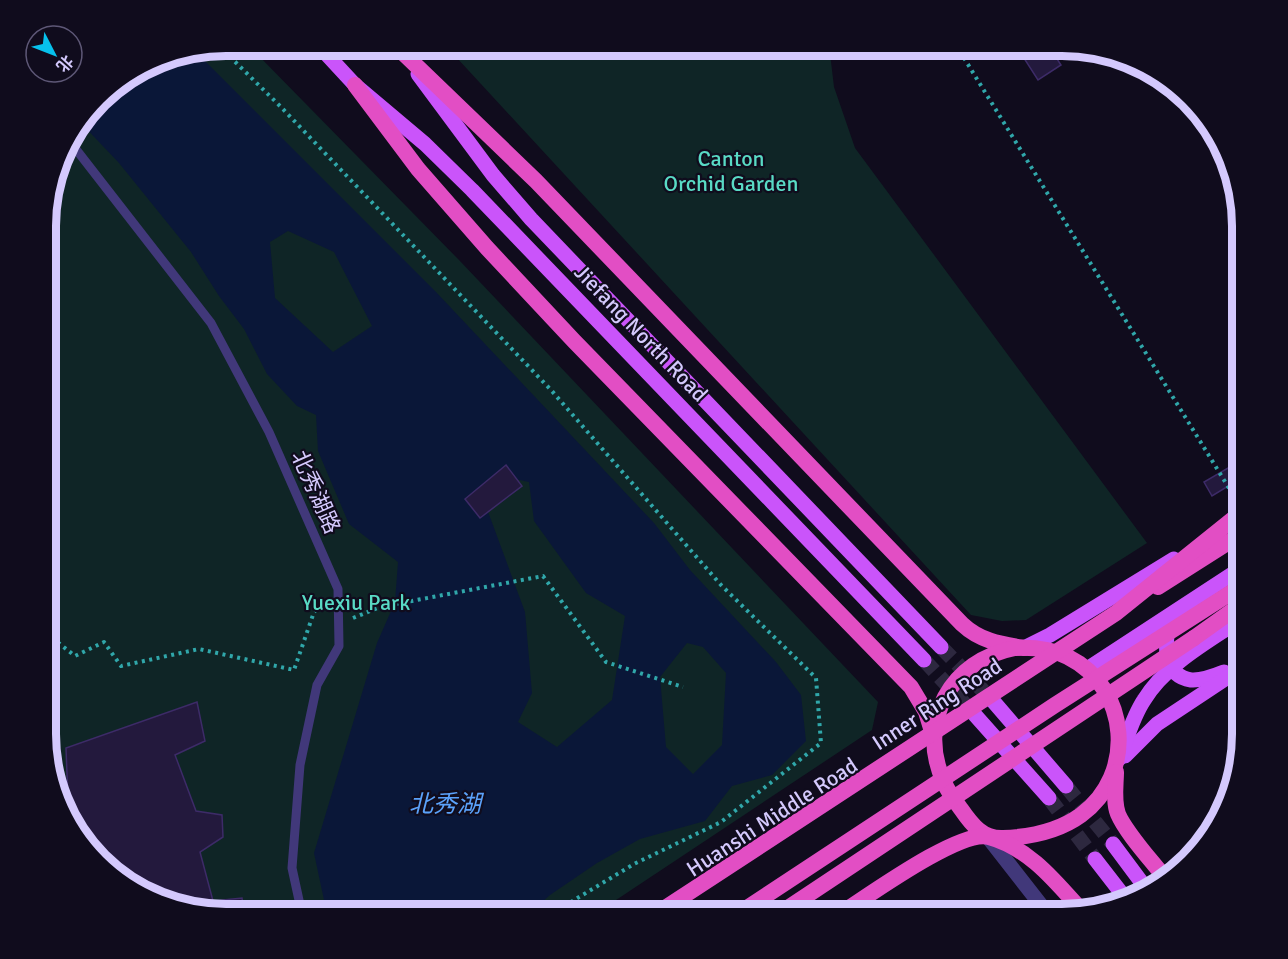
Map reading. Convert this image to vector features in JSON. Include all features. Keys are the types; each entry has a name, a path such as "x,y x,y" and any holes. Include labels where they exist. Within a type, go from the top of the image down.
{"highway":[{"path":"406,56 573,220 962,624 988,641 1054,651 1087,669 1105,689 1116,715 1119,739 1115,789 1118,813 1133,837 1161,872"},
{"path":"355,85 418,169 487,248 583,350 911,687 926,712 944,783 967,819 987,836 1033,859 1075,903"},
{"path":"1116,613 1232,520"},
{"name":"Inner Ring Road","path":"672,904 1116,613 1232,540"},
{"path":"754,904 1055,705 1232,592"},
{"path":"795,904 1232,611"},
{"path":"1194,638 1232,619"},
{"path":"934,738 942,704 948,691 962,674 993,654 1024,648"},
{"name":"Huanshi Middle Road","path":"681,904 934,738"},
{"path":"856,904 913,866 963,842 987,836 1002,838 1035,834 1069,823 1101,796 1117,765"}],"main road":[{"name":"Jiefang North Road","path":"328,56 355,85 425,144 472,190 924,660"},
{"name":"Jiefang North Road","path":"404,56 493,175 531,219 941,647"},
{"path":"1024,648 1050,635 1232,523"},
{"path":"1087,669 1232,574"},
{"path":"1172,613 1167,633 1166,651 1172,669 1180,676 1192,680 1232,670"},
{"path":"1117,765 1133,721 1155,684 1232,626"},
{"path":"1117,765 1157,724 1232,673"},
{"path":"993,701 1066,786"},
{"path":"975,715 1049,798"},
{"path":"1113,844 1142,883"},
{"path":"1095,859 1121,893"}],"street":[{"path":"987,836 1040,904"}],"lane":[{"name":"北秀湖路","path":"74,147 211,323 269,432 338,589 339,646 317,685 300,765 292,868 300,903"}],"path":[{"path":"229,56 551,390 721,585 816,678 821,743 721,822 634,864 569,903"},
{"path":"963,56 1232,493"},
{"path":"339,623 380,607 543,576 606,662 683,687"},
{"path":"56,641 75,657 104,642 121,666 199,649 294,670 314,612 338,589"}],"green space":[{"name":"Yuexiu Park","path":"214,56 259,56 459,260 878,702 872,730 611,903 214,903 181,898 160,891 140,881 113,861 91,837 78,819 68,799 61,778 56,745 55,225 59,192 68,160 78,140 98,113 122,91 140,78 160,68 192,59"},
{"name":"Canton Orchid Garden","path":"455,56 830,56 834,87 855,148 1147,543 1026,620 1002,621 971,615"}],"water":[{"name":"北秀湖","path":"202,58 436,292 654,523 690,570 776,662 801,695 806,741 772,775 732,786 705,821 640,839 597,863 541,903 325,903 314,853 377,643 395,602 398,562 349,524 318,451 316,415 297,406 267,374 244,329 219,296 191,252 119,163 86,128 98,113 113,98 140,78 160,68","holes":["288,231 334,252 372,326 333,352 275,298 270,242","515,479 529,482 534,521 586,593 625,616 612,700 557,747 518,722 532,693 525,612 487,509","687,643 703,647 726,673 722,745 693,774 666,747 660,677"]}],"building":[{"path":"1023,56 1055,56 1061,65 1038,80"},
{"path":"1187,110 1204,131 1207,139"},
{"path":"506,465 522,486 480,518 465,499"},
{"path":"1232,466 1232,484 1212,496 1204,482"},
{"path":"197,702 205,741 175,755 196,811 222,815 223,837 200,852 213,901 242,898 243,903 214,903 181,898 140,881 113,861 91,837 78,819 68,799 66,748"}],"tunnel":[{"path":"941,647 993,701"},
{"path":"924,660 975,715"},
{"path":"1066,786 1113,844"},
{"path":"1049,798 1095,859"}]}
